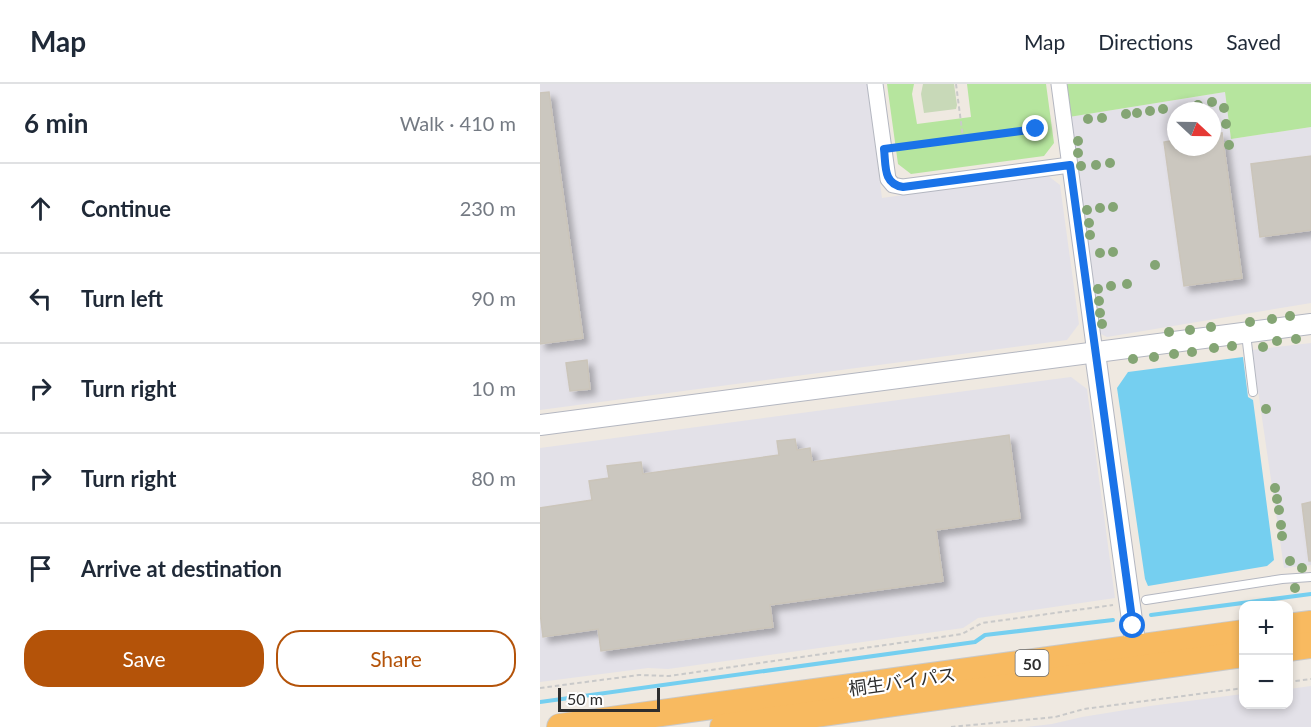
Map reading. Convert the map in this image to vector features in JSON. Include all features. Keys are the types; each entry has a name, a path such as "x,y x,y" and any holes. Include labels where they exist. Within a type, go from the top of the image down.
{"highway":[{"path":"1293,626 1311,624"},
{"name":"桐生バイパス","path":"560,727 1239,634"},
{"path":"1293,647 1311,645"},
{"name":"桐生バイパス","path":"723,727 1239,655"}],"street":[{"path":"875,84 888,179 890,183 899,187 1070,165"},
{"path":"1059,84 1136,649"},
{"path":"540,425 1311,324"},
{"path":"540,438 811,402 876,387 1078,360 1095,353"}],"lane":[{"path":"1246,334 1253,392"},
{"path":"1146,600 1282,579 1311,577"}],"path":[{"path":"956,84 963,138"},
{"path":"884,149 1036,129"},
{"path":"540,688 639,675 669,676 927,639 966,633 982,623 1119,604"},
{"path":"1293,681 1311,679"},
{"path":"951,727 1055,717 1084,709 1239,689"}],"shaded area":[{"path":"540,84 867,84 882,198 1047,175 1060,185 1079,324 1067,340 540,410"},
{"path":"1225,92 1231,139 1311,127 1311,303 1107,337 1099,333 1069,117"},
{"path":"1311,343 1311,565 1284,568 1252,350"},
{"path":"1071,377 1087,389 1115,598 978,618 963,628 668,669 648,668 540,682 540,448"},
{"path":"1311,686 1311,727 1026,727 1150,706 1239,695 1239,709 1293,709 1293,688"}],"green space":[{"path":"887,84 914,84 912,94 917,124 971,117 967,84 1046,84 1054,143 1044,156 911,174 898,164"},
{"path":"923,84 954,84 956,109 924,113 921,94"},
{"path":"1064,84 1311,84 1311,127 1231,139 1225,92 1069,117"}],"water":[{"path":"1243,357 1248,397 1253,400 1274,560 1267,566 1148,586 1145,579 1117,388 1128,372"}],"building":[{"path":"549,92 583,338 540,344 540,93"},
{"path":"1221,133 1242,278 1184,286 1164,142 1167,142 1167,156 1221,156"},
{"path":"1311,156 1311,230 1260,237 1251,164"},
{"path":"587,360 590,389 570,391 566,363"},
{"path":"1009,435 1020,518 936,530 943,581 770,605 773,627 601,651 598,629 543,637 540,612 540,508 592,500 589,481 609,478 607,466 641,462 643,474 779,455 777,441 795,439 797,450 810,448 812,462"},
{"path":"1311,502 1311,561 1309,561 1302,504"}],"waterway":[{"path":"1151,615 1311,594"},
{"path":"540,702 975,642 985,635 1113,620"}],"route":[{"path":"1036,129 884,149 888,179 893,185 903,187 1070,165 1133,626"}]}
